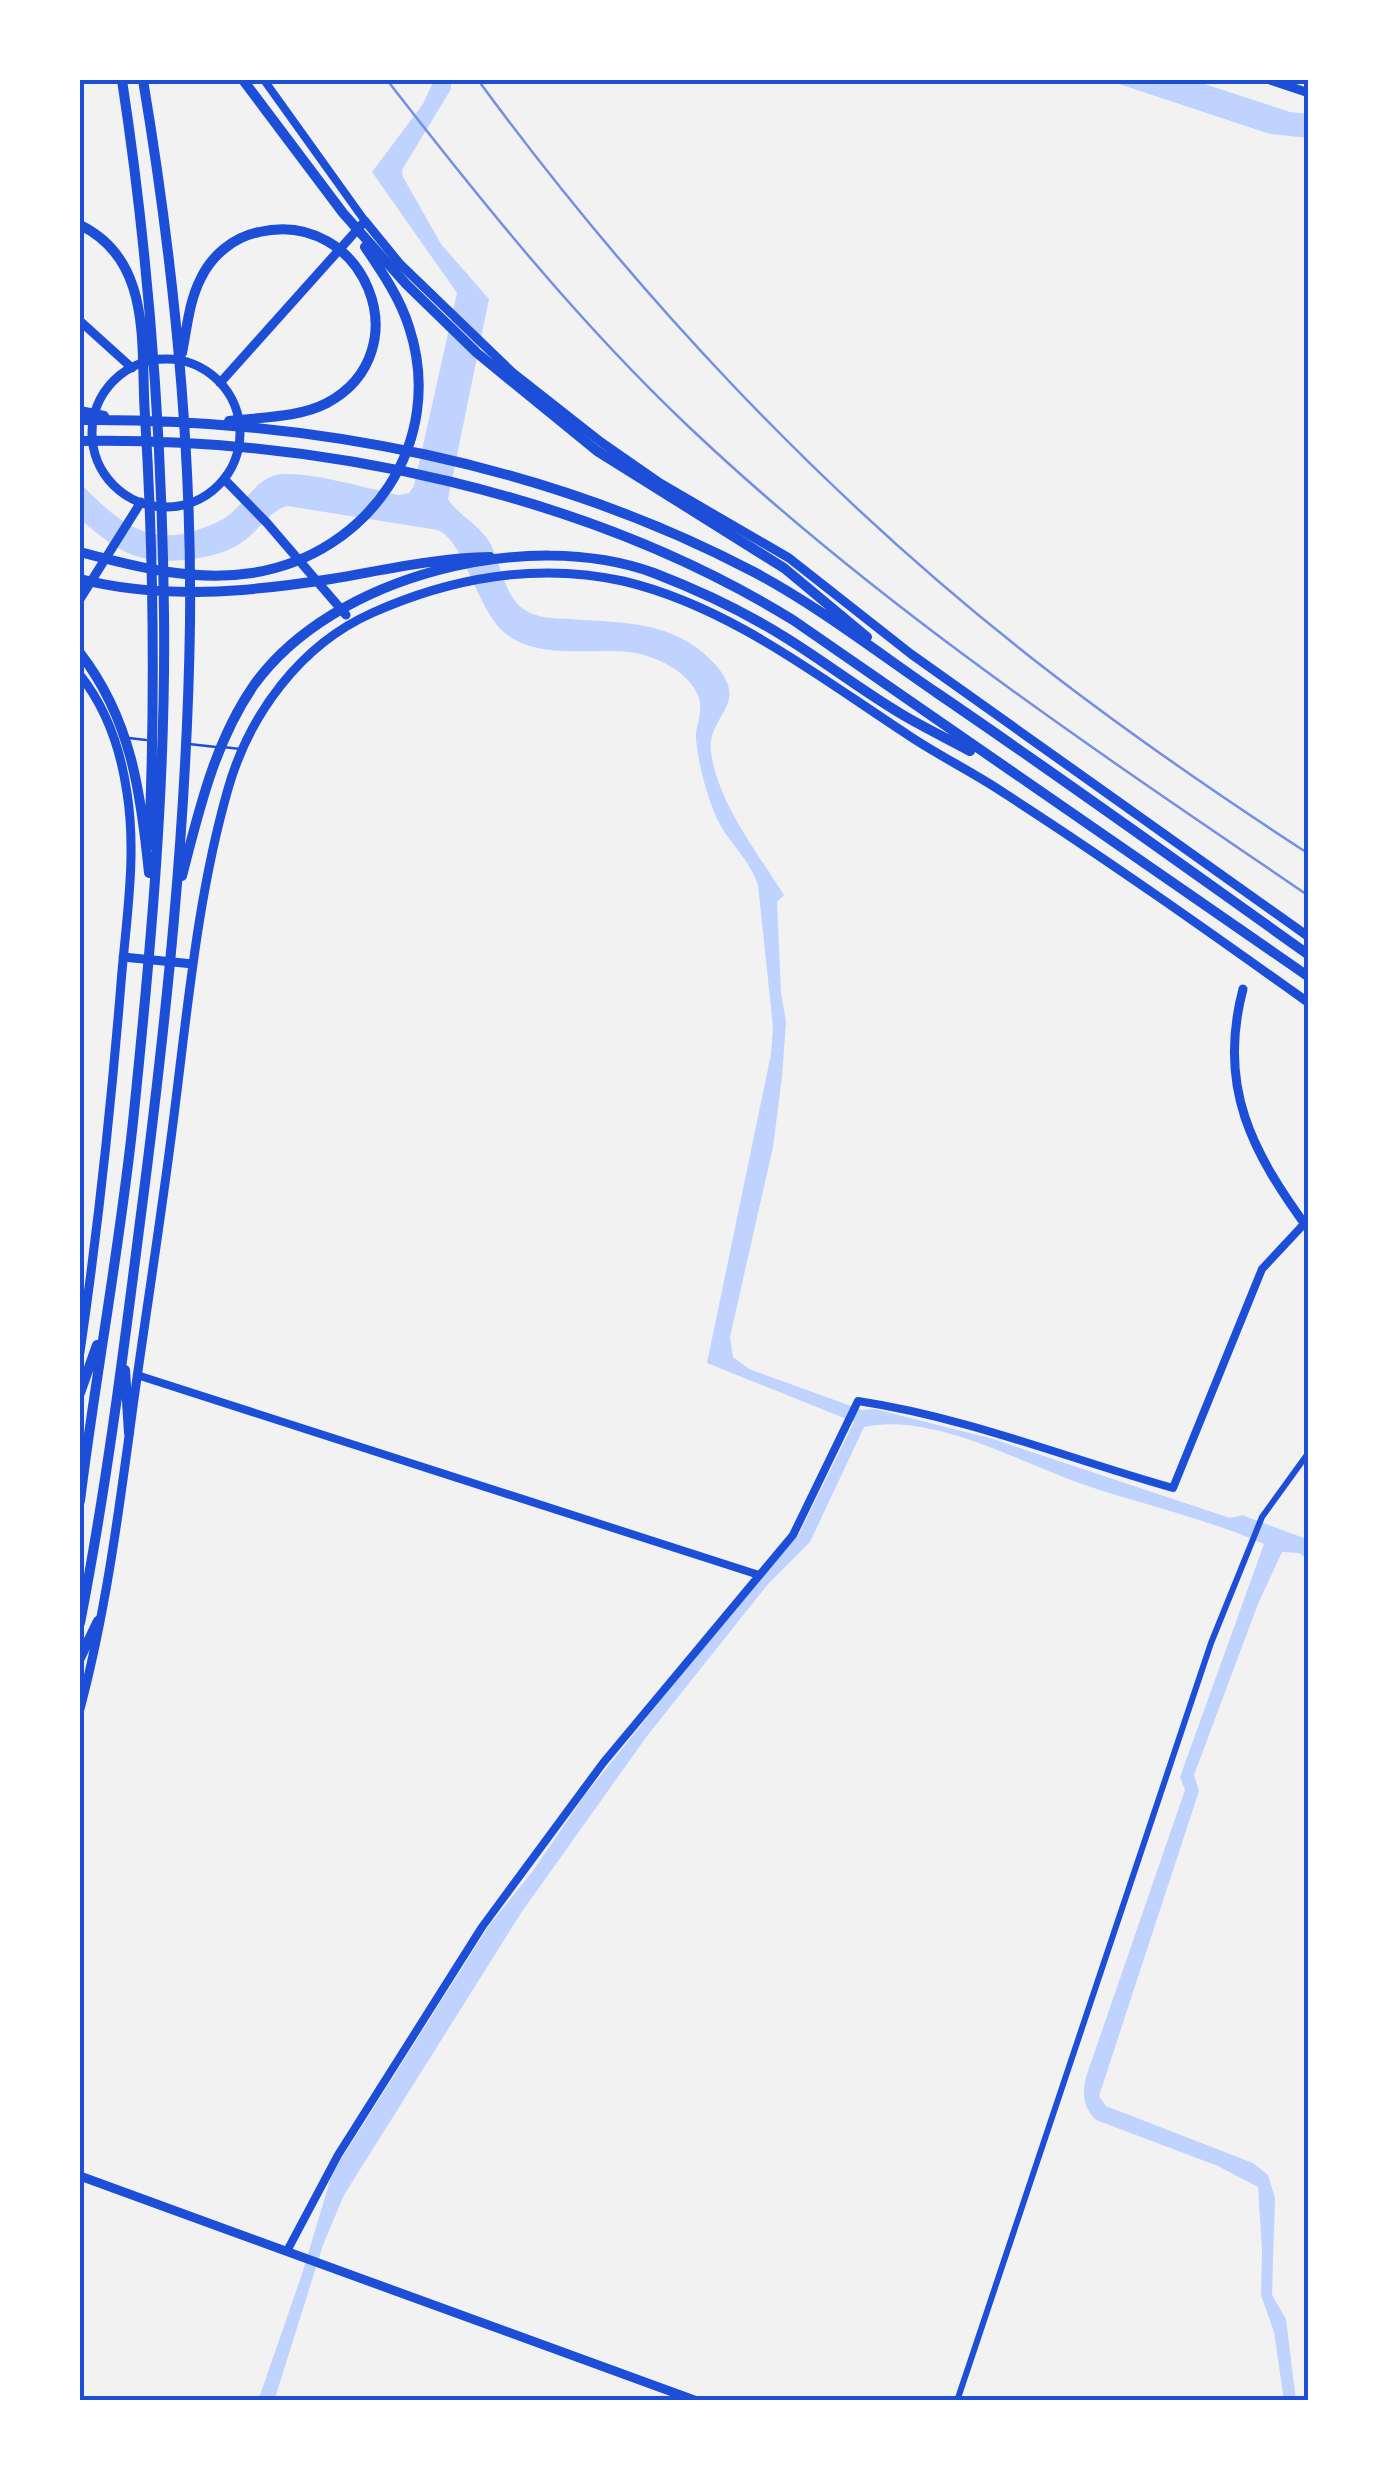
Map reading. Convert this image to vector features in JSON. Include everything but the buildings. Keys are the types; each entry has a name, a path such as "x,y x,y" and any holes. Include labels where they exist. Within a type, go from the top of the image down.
{"highway":[{"path":"80,1500 134,1112 160,786 164,616 160,479 146,270 122,80"},
{"path":"80,1622 104,1490 154,1116 185,784 190,621 180,363 144,80"},
{"path":"242,80 343,213 425,304 543,408 628,473 784,568 908,673"},
{"path":"80,552 195,575 266,571 306,558 336,541 382,499 405,459 415,431 419,399 417,358 400,304 343,213"},
{"path":"80,226 103,240 120,257 138,305 150,498 153,681 148,865"},
{"path":"180,363 193,298 203,274 222,251 247,235 278,229 318,236 347,255 366,282 374,306 374,340 364,367 344,390 305,412 211,424"},
{"path":"80,411 120,420"},
{"path":"80,420 211,424 354,440 462,464 603,506 699,546 774,584 908,673 1309,955"},
{"path":"80,441 285,452 404,472 598,527 732,586 834,648 1306,975"},
{"path":"176,902 201,805 226,737 246,696 278,657 313,627 386,588 447,570 521,556"},
{"path":"80,579 129,588 216,592 289,585 448,559 521,556 621,564 683,586 766,626 902,715 1006,770"},
{"path":"80,654 103,685 128,742 138,776 152,897"},
{"path":"80,1392 106,1320"},
{"path":"123,1349 129,1434"},
{"path":"80,1658 98,1620"}],"main road":[{"path":"1270,80 1309,93"},
{"path":"220,383 365,221 400,264 447,311 523,380 601,442 660,483 789,558 911,654 1309,936"},
{"path":"80,321 132,368"},
{"path":"160,360 178,361 205,371 220,383 232,400 240,432 237,453 224,480 189,504 164,507 140,502 110,481 96,456 92,438 104,392 132,368 160,360"},
{"path":"224,480 267,522 350,621"},
{"path":"80,599 140,502"},
{"path":"80,1709 129,1434 207,872 229,783 242,749 290,673 350,621 407,596 460,581 509,575 553,573 616,580 670,596 747,633 1000,790 1148,888 1309,1003"},
{"path":"80,675 94,693 114,736 127,793 130,831 107,1153 80,1352"},
{"path":"123,957 193,964"},
{"path":"1244,989 1234,1038 1238,1100 1261,1158 1307,1227"},
{"path":"80,2176 697,2401"}],"street":[{"path":"264,80 365,221"},
{"path":"286,2251 338,2155 482,1927 602,1763 793,1535 856,1403 897,1406 948,1417 1173,1488 1262,1268 1307,1227"},
{"path":"137,1375 759,1575"},
{"path":"957,2401 1212,1642 1262,1517 1309,1452"}],"lane":[{"path":"114,736 242,749"}],"water":[{"path":"434,80 451,80 451,89 402,170 403,177 441,244 489,299 448,499 485,536 512,597 525,610 547,617 646,626 680,638 712,661 729,688 729,699 711,739 715,771 740,826 784,895 777,902 786,1022 782,1077 773,1147 730,1337 733,1357 749,1369 862,1410 875,1409 993,1439 1230,1518 1242,1515 1309,1540 1309,1560 1299,1553 1282,1552 1258,1604 1194,1775 1199,1791 1099,2096 1106,2106 1253,2163 1268,2175 1275,2198 1272,2295 1286,2319 1296,2401 1284,2401 1274,2332 1261,2295 1258,2187 1218,2166 1096,2120 1084,2095 1086,2077 1185,1790 1180,1777 1264,1544 1082,1484 975,1442 918,1426 890,1424 864,1427 810,1542 768,1584 647,1736 521,1913 344,2195 323,2245 274,2401 258,2401 331,2177 340,2161 488,1927 585,1795 799,1534 854,1422 707,1363 771,1054 773,1027 758,885 719,823 708,796 696,740 700,702 690,682 672,667 639,654 536,648 509,636 488,612 457,550 438,530 287,506 227,550 175,561 132,554 107,541 80,519 80,483 117,517 145,532 160,535 194,531 221,520 262,482 276,475 302,475 399,495 409,493 414,486 457,293 372,172 423,104"},
{"path":"1107,80 1192,80 1290,112 1309,114 1309,138 1270,134"}],"railway":[{"path":"387,80 569,303 648,387 761,493 990,674 1309,896"},
{"path":"478,80 599,235 663,309 730,382 870,520 1054,675 1161,754 1309,854"}]}
